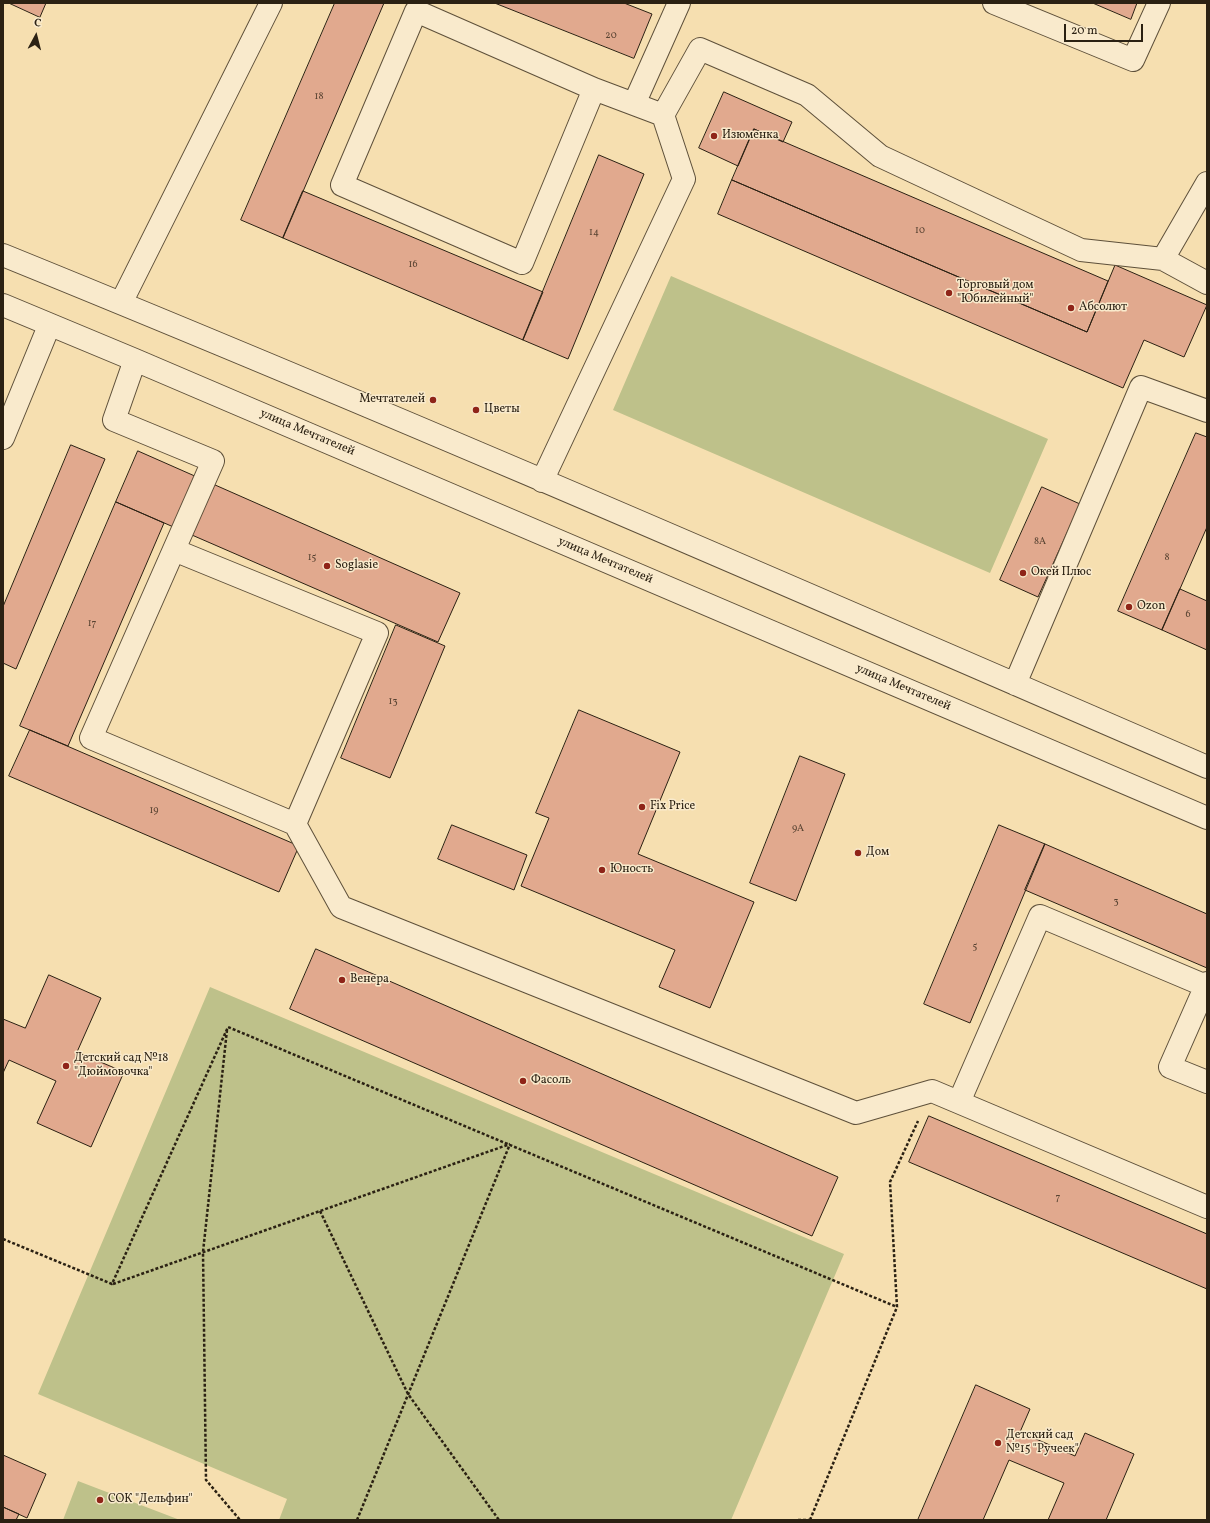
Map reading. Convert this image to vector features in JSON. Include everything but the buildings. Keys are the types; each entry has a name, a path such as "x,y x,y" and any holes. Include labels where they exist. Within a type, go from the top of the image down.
{"street":[{"path":"121,303 271,3"},
{"path":"634,104 679,3"},
{"path":"994,3 1133,60 1158,3"},
{"path":"594,89 522,263 342,185 416,11 594,89 663,115"},
{"path":"542,480 684,179 663,115 700,49 807,95 880,156 1081,250 1163,259 1207,283"},
{"path":"1163,259 1207,183"},
{"path":"3,256 121,303 542,480 1207,767"},
{"name":"улица Мечтателей","path":"3,305 49,326 135,360 1207,818"},
{"path":"3,438 49,326"},
{"path":"135,360 114,420 213,461 91,738 295,824 341,907 856,1113 932,1091 1207,1207"},
{"path":"1015,684 1141,387 1207,411"},
{"path":"174,550 377,633 295,824"},
{"path":"959,1102 1040,916 1207,984 1170,1067 1207,1082"}],"path":[{"path":"228,1027 897,1307"},
{"path":"228,1027 203,1252 206,1480 240,1520"},
{"path":"112,1284 228,1027"},
{"path":"798,1520 809,1520 897,1307 890,1182 932,1091"},
{"path":"3,1239 112,1284 510,1144"},
{"path":"357,1520 510,1144"},
{"path":"320,1211 408,1394 499,1520"}],"green space":[{"path":"671,276 1048,439 990,573 613,410"},
{"path":"210,987 844,1254 731,1520 279,1520 287,1499 38,1394"},
{"name":"СОК \"Дельфин\"","path":"78,1481 180,1520 63,1520"}],"place":[{"name":"Изюменка","path":"714,136"},
{"name":"Торговый дом \"Юбилейный\"","path":"949,293"},
{"name":"Абсолют","path":"1071,308"},
{"name":"Мечтателей","path":"433,400"},
{"name":"Цветы","path":"476,410"},
{"name":"Soglasie","path":"327,566"},
{"name":"Окей Плюс","path":"1023,573"},
{"name":"Ozon","path":"1129,607"},
{"name":"Fix Price","path":"642,807"},
{"name":"Дом","path":"858,853"},
{"name":"Юность","path":"602,870"},
{"name":"Венера","path":"342,980"},
{"name":"Детский сад №18 \"Дюймовочка\"","path":"66,1066"},
{"name":"Фасоль","path":"523,1081"},
{"name":"Детский сад №15 \"Ручеек\"","path":"998,1443"},
{"name":"СОК \"Дельфин\"","path":"100,1500"}]}
